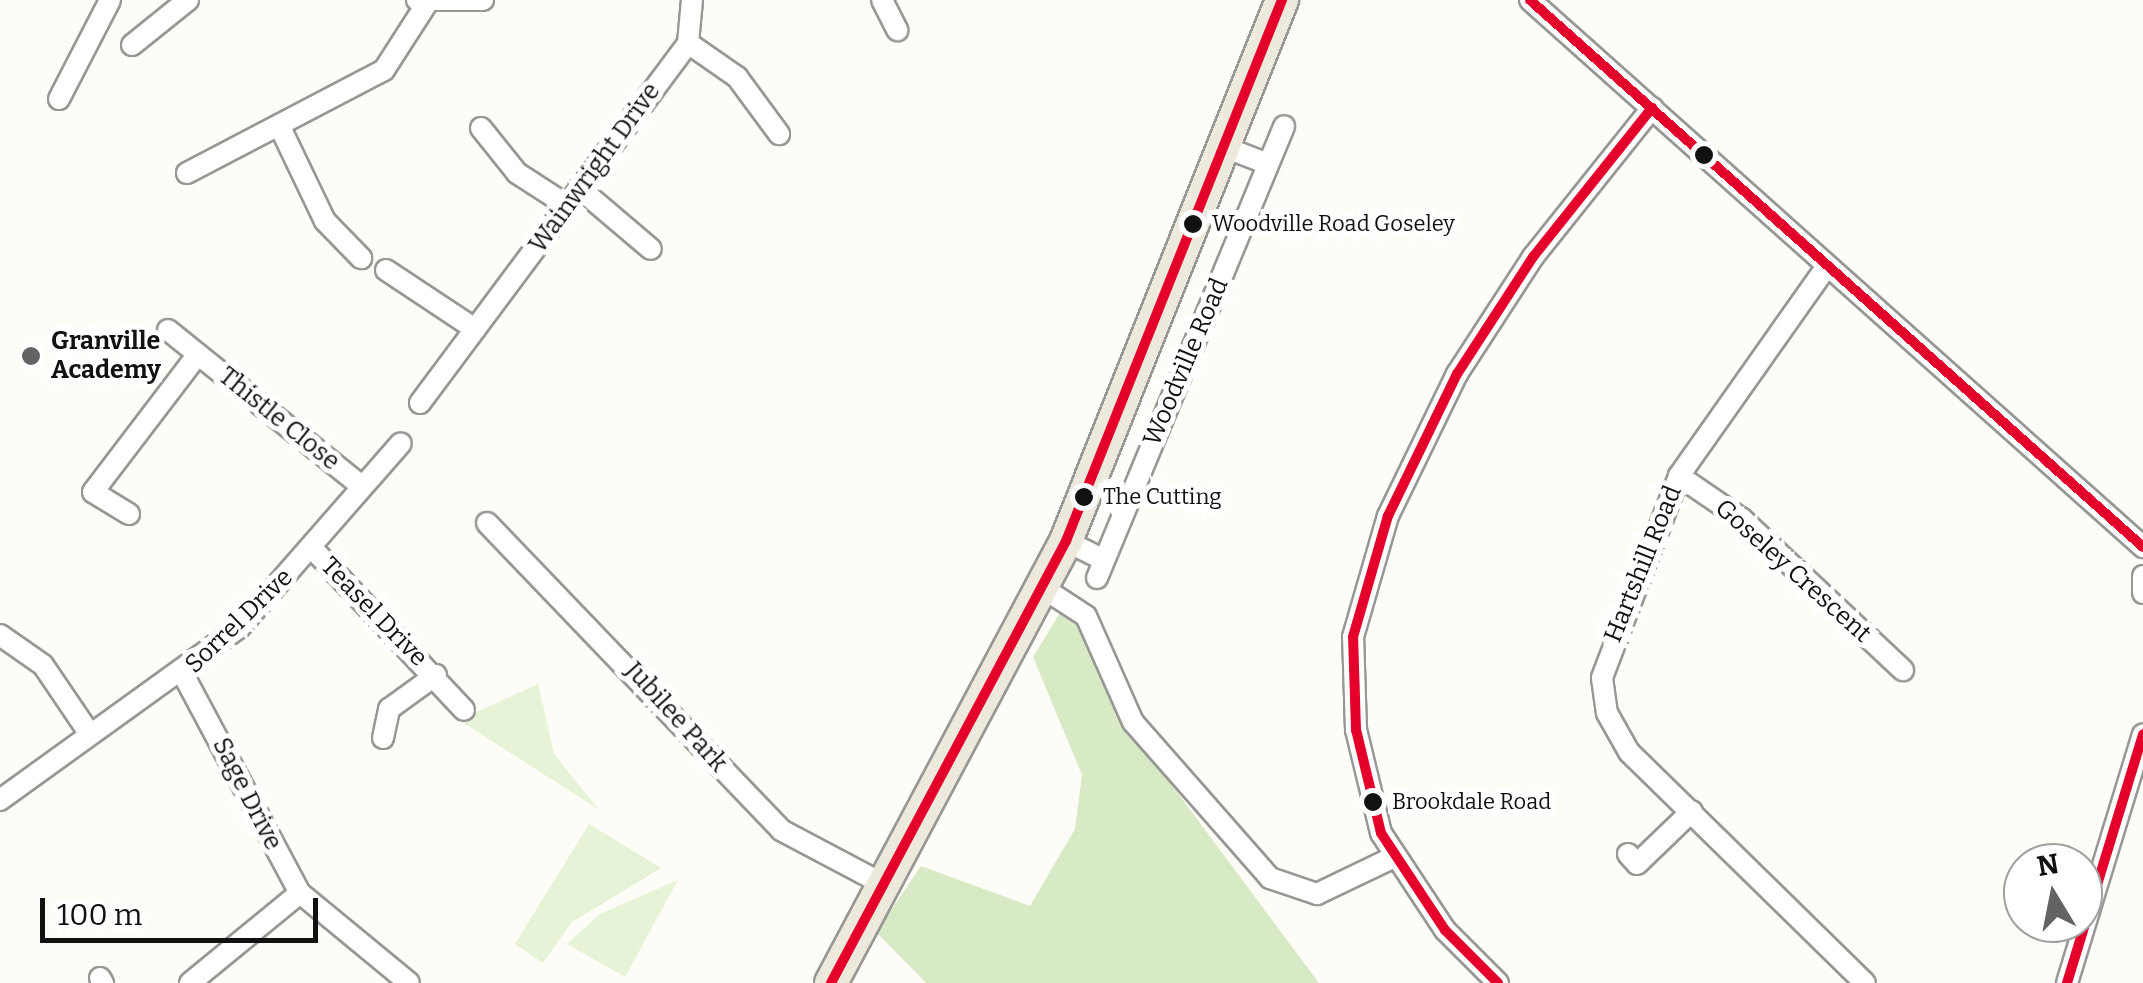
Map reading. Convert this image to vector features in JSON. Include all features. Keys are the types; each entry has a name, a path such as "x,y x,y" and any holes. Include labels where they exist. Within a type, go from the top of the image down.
{"main road":[{"name":"Woodville Road","path":"831,983 1066,540 1282,0"}],"street":[{"path":"59,100 110,0"},
{"path":"132,45 188,0"},
{"path":"187,173 384,70 422,2 483,0"},
{"path":"692,0 688,43 737,77 779,134"},
{"path":"1530,0 2143,547"},
{"path":"884,1 897,30"},
{"name":"Wainwright Drive","path":"420,403 688,43"},
{"path":"1498,983 1392,858 1364,768 1352,669 1358,611 1388,516 1486,327 1652,108"},
{"path":"279,125 325,221 361,258"},
{"name":"Woodville Road","path":"1066,540 1100,569 1284,126"},
{"path":"481,128 517,173 574,197 650,249"},
{"path":"1224,147 1268,164"},
{"name":"Hartshill Road","path":"1828,266 1679,476 1602,678 1618,738 1866,983"},
{"path":"386,270 474,329"},
{"name":"Thistle Close","path":"168,330 360,485"},
{"name":"Thistle Close","path":"129,514 93,492 198,354"},
{"name":"Sorrel Drive","path":"0,800 90,732 184,676 312,548 360,485 401,443"},
{"name":"Goseley Crescent","path":"1679,476 1742,519 1903,670"},
{"name":"Jubilee Park","path":"487,522 781,830 884,885"},
{"name":"Teasel Drive","path":"312,548 436,675 464,710"},
{"path":"2143,576 2143,593"},
{"path":"1043,588 1086,616 1134,722 1270,878 1317,894 1392,858"},
{"path":"0,635 43,665 90,732"},
{"name":"Teasel Drive","path":"383,738 389,709 436,675"},
{"name":"Sage Drive","path":"184,676 300,893 409,983"},
{"path":"2067,983 2143,734"},
{"path":"1628,854 1637,864 1692,811"},
{"path":"190,983 300,893"}],"green space":[{"path":"1063,608 1078,619 1127,725 1319,983 926,983 876,932 921,866 1030,906 1075,829 1082,775 1033,657"},
{"path":"538,684 554,754 598,809 459,720"},
{"path":"589,824 661,868 572,922 543,963 515,944"},
{"path":"678,880 625,977 567,944 600,914"}],"transit line":[{"path":"831,983 1066,541 1282,0"},
{"path":"1530,0 2143,547"},
{"path":"1498,983 1445,930 1381,833 1356,730 1353,637 1388,516 1457,374 1533,257 1652,108"},
{"path":"2067,983 2143,734"}],"place":[{"name":"Woodville Road Goseley","path":"1193,224"},
{"name":"Granville Academy","path":"31,356"},
{"name":"The Cutting","path":"1084,497"},
{"name":"Brookdale Road","path":"1373,802"}]}
